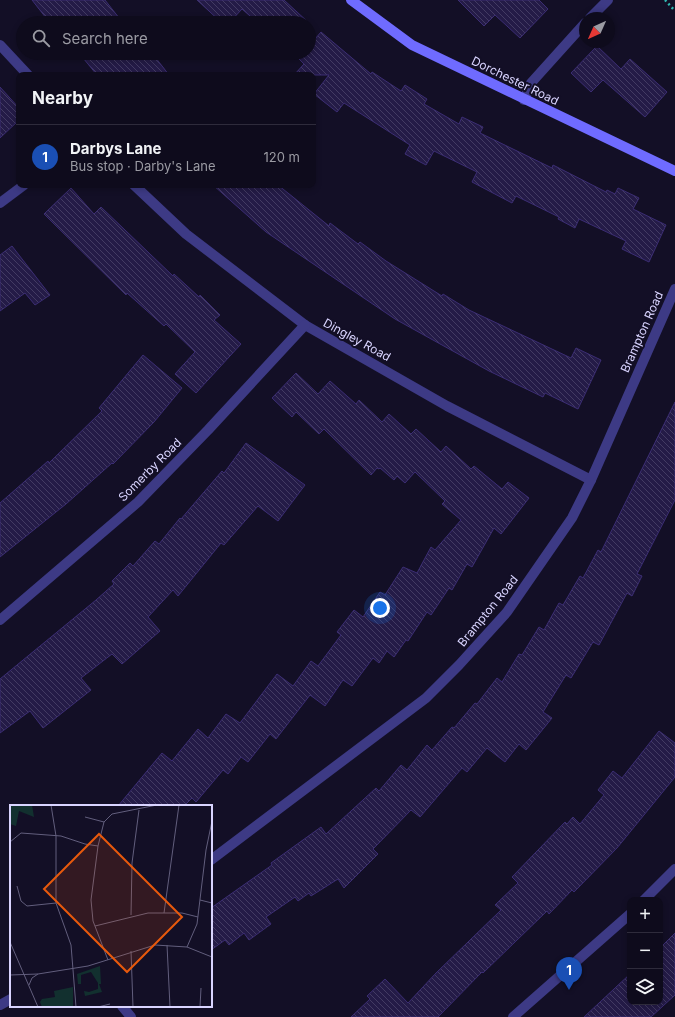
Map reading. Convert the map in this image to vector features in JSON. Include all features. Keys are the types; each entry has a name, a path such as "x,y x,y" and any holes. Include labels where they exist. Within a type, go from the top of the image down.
{"street":[{"name":"Dorchester Road","path":"351,0 412,45 675,172"},
{"path":"596,12 608,0"},
{"path":"524,100 531,83 579,30"},
{"path":"0,45 25,72"},
{"path":"0,203 20,188"},
{"name":"Dingley Road","path":"137,188 186,234 305,325 447,406 591,480"},
{"name":"Brampton Road","path":"212,859 426,698 507,612 572,518 591,480 675,289"},
{"name":"Somerby Road","path":"0,620 138,502 208,430 305,325"},
{"path":"647,897 675,869"},
{"path":"513,1017 627,917"},
{"path":"0,1005 10,1000"},
{"path":"123,1007 131,1017"}],"path":[{"path":"665,0 675,11"}],"building":[{"path":"32,0 105,0 118,16 45,16"},
{"path":"197,0 284,0 301,16 250,16 242,9 236,16 214,16"},
{"path":"458,0 539,0 548,9 520,38 495,15 484,26"},
{"path":"321,32 371,74 372,72 401,91 405,85 427,99 424,104 459,124 462,117 483,127 480,133 552,168 553,165 606,192 607,190 615,194 618,188 639,198 633,209 666,225 649,262 622,249 626,241 579,219 575,228 558,219 559,217 516,196 512,203 472,182 477,172 434,151 426,165 405,154 410,145 344,103 337,112 316,96 316,91 329,75 316,75 316,72 297,72 304,64 300,60 316,60 316,38"},
{"path":"595,48 599,48 621,69 630,59 667,92 645,117 603,80 591,92 571,73"},
{"path":"85,60 157,60 167,72 95,72"},
{"path":"0,87 16,105 16,123 0,138"},
{"path":"71,188 94,214 101,207 173,276 174,274 199,297 200,295 220,315 214,320 241,344 196,393 175,374 195,352 166,324 164,326 127,293 126,295 44,214"},
{"path":"216,188 282,188 329,226 330,223 358,244 360,242 386,261 442,296 443,294 469,310 571,358 576,348 601,360 578,409 545,393 543,397 489,371 395,319 266,232"},
{"path":"12,246 50,295 35,305 25,293 0,311 0,255"},
{"path":"143,355 182,388 154,422 113,464 112,463 66,504 0,557 0,503 48,461 49,463 102,411 99,408"},
{"path":"296,373 318,394 330,381 356,404 359,400 382,422 389,414 411,434 416,429 441,452 446,446 471,469 474,466 502,489 508,482 529,498 501,534 494,528 472,567 467,564 452,590 449,588 431,615 427,612 408,641 406,640 394,657 387,651 379,663 373,658 352,686 343,680 325,706 310,695 276,739 270,734 248,762 241,757 228,774 223,770 196,802 192,798 185,805 119,805 162,753 172,761 198,729 208,738 226,714 240,723 277,674 293,686 311,661 318,666 341,635 337,632 354,610 363,617 380,592 385,595 403,567 417,573 431,547 435,550 461,520 442,504 445,501 415,472 405,483 397,476 394,480 380,468 377,468 371,475 324,429 319,434 296,412 292,417 272,398"},
{"path":"675,402 675,500 637,574 642,576 632,596 627,593 599,645 593,642 571,678 566,675 543,712 552,718 526,750 519,744 505,762 487,748 467,772 462,768 420,817 411,810 373,849 378,854 344,888 338,879 311,896 309,893 298,901 295,897 266,917 271,924 249,940 244,933 229,945 225,940 212,949 212,907 272,865 271,863 321,827 326,834 376,788 379,791 401,765 407,770 427,745 432,750 452,727 454,728 475,703 477,704 497,678 502,682 519,654 522,655 539,627 544,630 559,603 563,605 580,576 583,578 598,550 601,552"},
{"path":"246,443 305,485 278,521 258,506 224,545 221,543 178,596 173,590 148,617 160,631 122,664 112,654 81,678 91,690 43,728 30,711 0,733 0,679 114,584 112,581 130,563 133,566 155,541 159,544 222,471 224,473"},
{"path":"659,731 675,743 675,777 617,848 574,892 572,890 549,914 547,911 483,973 482,972 438,1017 351,1017 370,999 367,996 385,979 408,1003 436,973 501,910 495,905 518,883 512,877 565,822 567,824 573,817 580,824 604,795 598,790 613,771 622,778"},
{"path":"675,933 675,995 651,1017 584,1017 627,977 627,1005 663,1005 663,945"}],"place":[{"name":"Darbys Lane","path":"569,990"}]}
